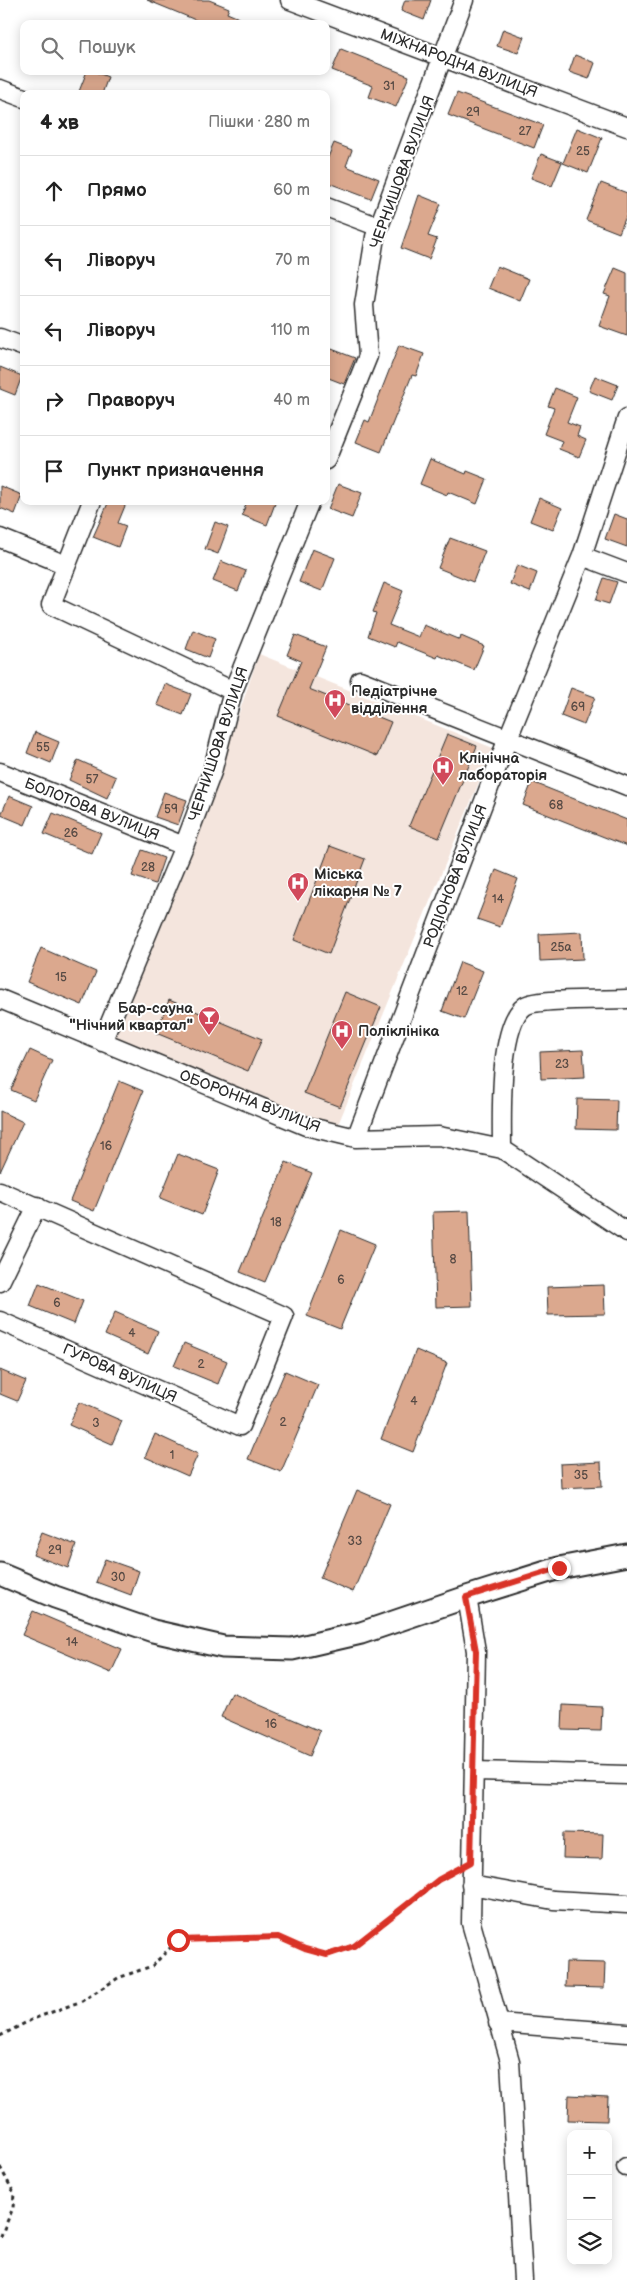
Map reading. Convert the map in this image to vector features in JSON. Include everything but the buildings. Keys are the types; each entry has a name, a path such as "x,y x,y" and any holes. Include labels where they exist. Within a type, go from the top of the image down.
{"main road":[{"path":"0,1574 55,1597 153,1631 222,1647 292,1649 361,1633 559,1568 627,1555"}],"street":[{"name":"МІЖНАРОДНА ВУЛИЦЯ","path":"290,0 627,127"},
{"name":"ЧЕРНИШОВА ВУЛИЦЯ","path":"330,450 368,356 364,305 375,237 464,0"},
{"path":"0,89 20,96"},
{"path":"330,208 379,226"},
{"path":"0,338 20,346"},
{"name":"РОДІОНОВА ВУЛИЦЯ","path":"356,1138 508,738 582,556 627,418"},
{"path":"90,505 52,605 233,691"},
{"name":"ЧЕРНИШОВА ВУЛИЦЯ","path":"102,1042 184,846 212,772 233,691 308,505"},
{"path":"0,538 66,565"},
{"path":"582,556 627,573"},
{"path":"360,680 627,786"},
{"name":"БОЛОТОВА ВУЛИЦЯ","path":"0,772 184,846"},
{"name":"ОБОРОННА ВУЛИЦЯ","path":"0,999 306,1126 356,1138 439,1136 502,1149"},
{"path":"627,1000 544,1002 526,1005 513,1018 507,1043 503,1084 502,1149 627,1232"},
{"path":"0,1191 37,1206 0,1282"},
{"name":"ГУРОВА ВУЛИЦЯ","path":"0,1321 240,1426 284,1316 37,1206"},
{"path":"466,1597 476,1651 471,1924 510,2061 523,2280"},
{"path":"474,1771 627,1775"},
{"path":"471,1885 553,1900 627,1904"},
{"path":"498,2023 627,2033"}],"path":[{"path":"0,2036 33,2019 82,2001 118,1978 152,1966 178,1940 278,1937 305,1949 327,1955 354,1946 438,1880 471,1862"},
{"path":"0,2167 14,2193 13,2208 0,2238"}],"shaded area":[{"name":"Міська лікарня № 7","path":"259,654 493,748 337,1127 111,1035 220,769"}],"place":[{"name":"Педіатрічне відділення","path":"335,719"},
{"name":"Клінічна лабораторія","path":"443,786"},
{"name":"Міська лікарня № 7","path":"298,902"},
{"name":"Бар-сауна \"Нічний квартал\"","path":"209,1036"},
{"name":"Поліклініка","path":"342,1050"}],"route":[{"path":"178,1940 278,1937 305,1949 327,1955 354,1946 438,1880 471,1862 476,1651 466,1597 559,1568"}]}
